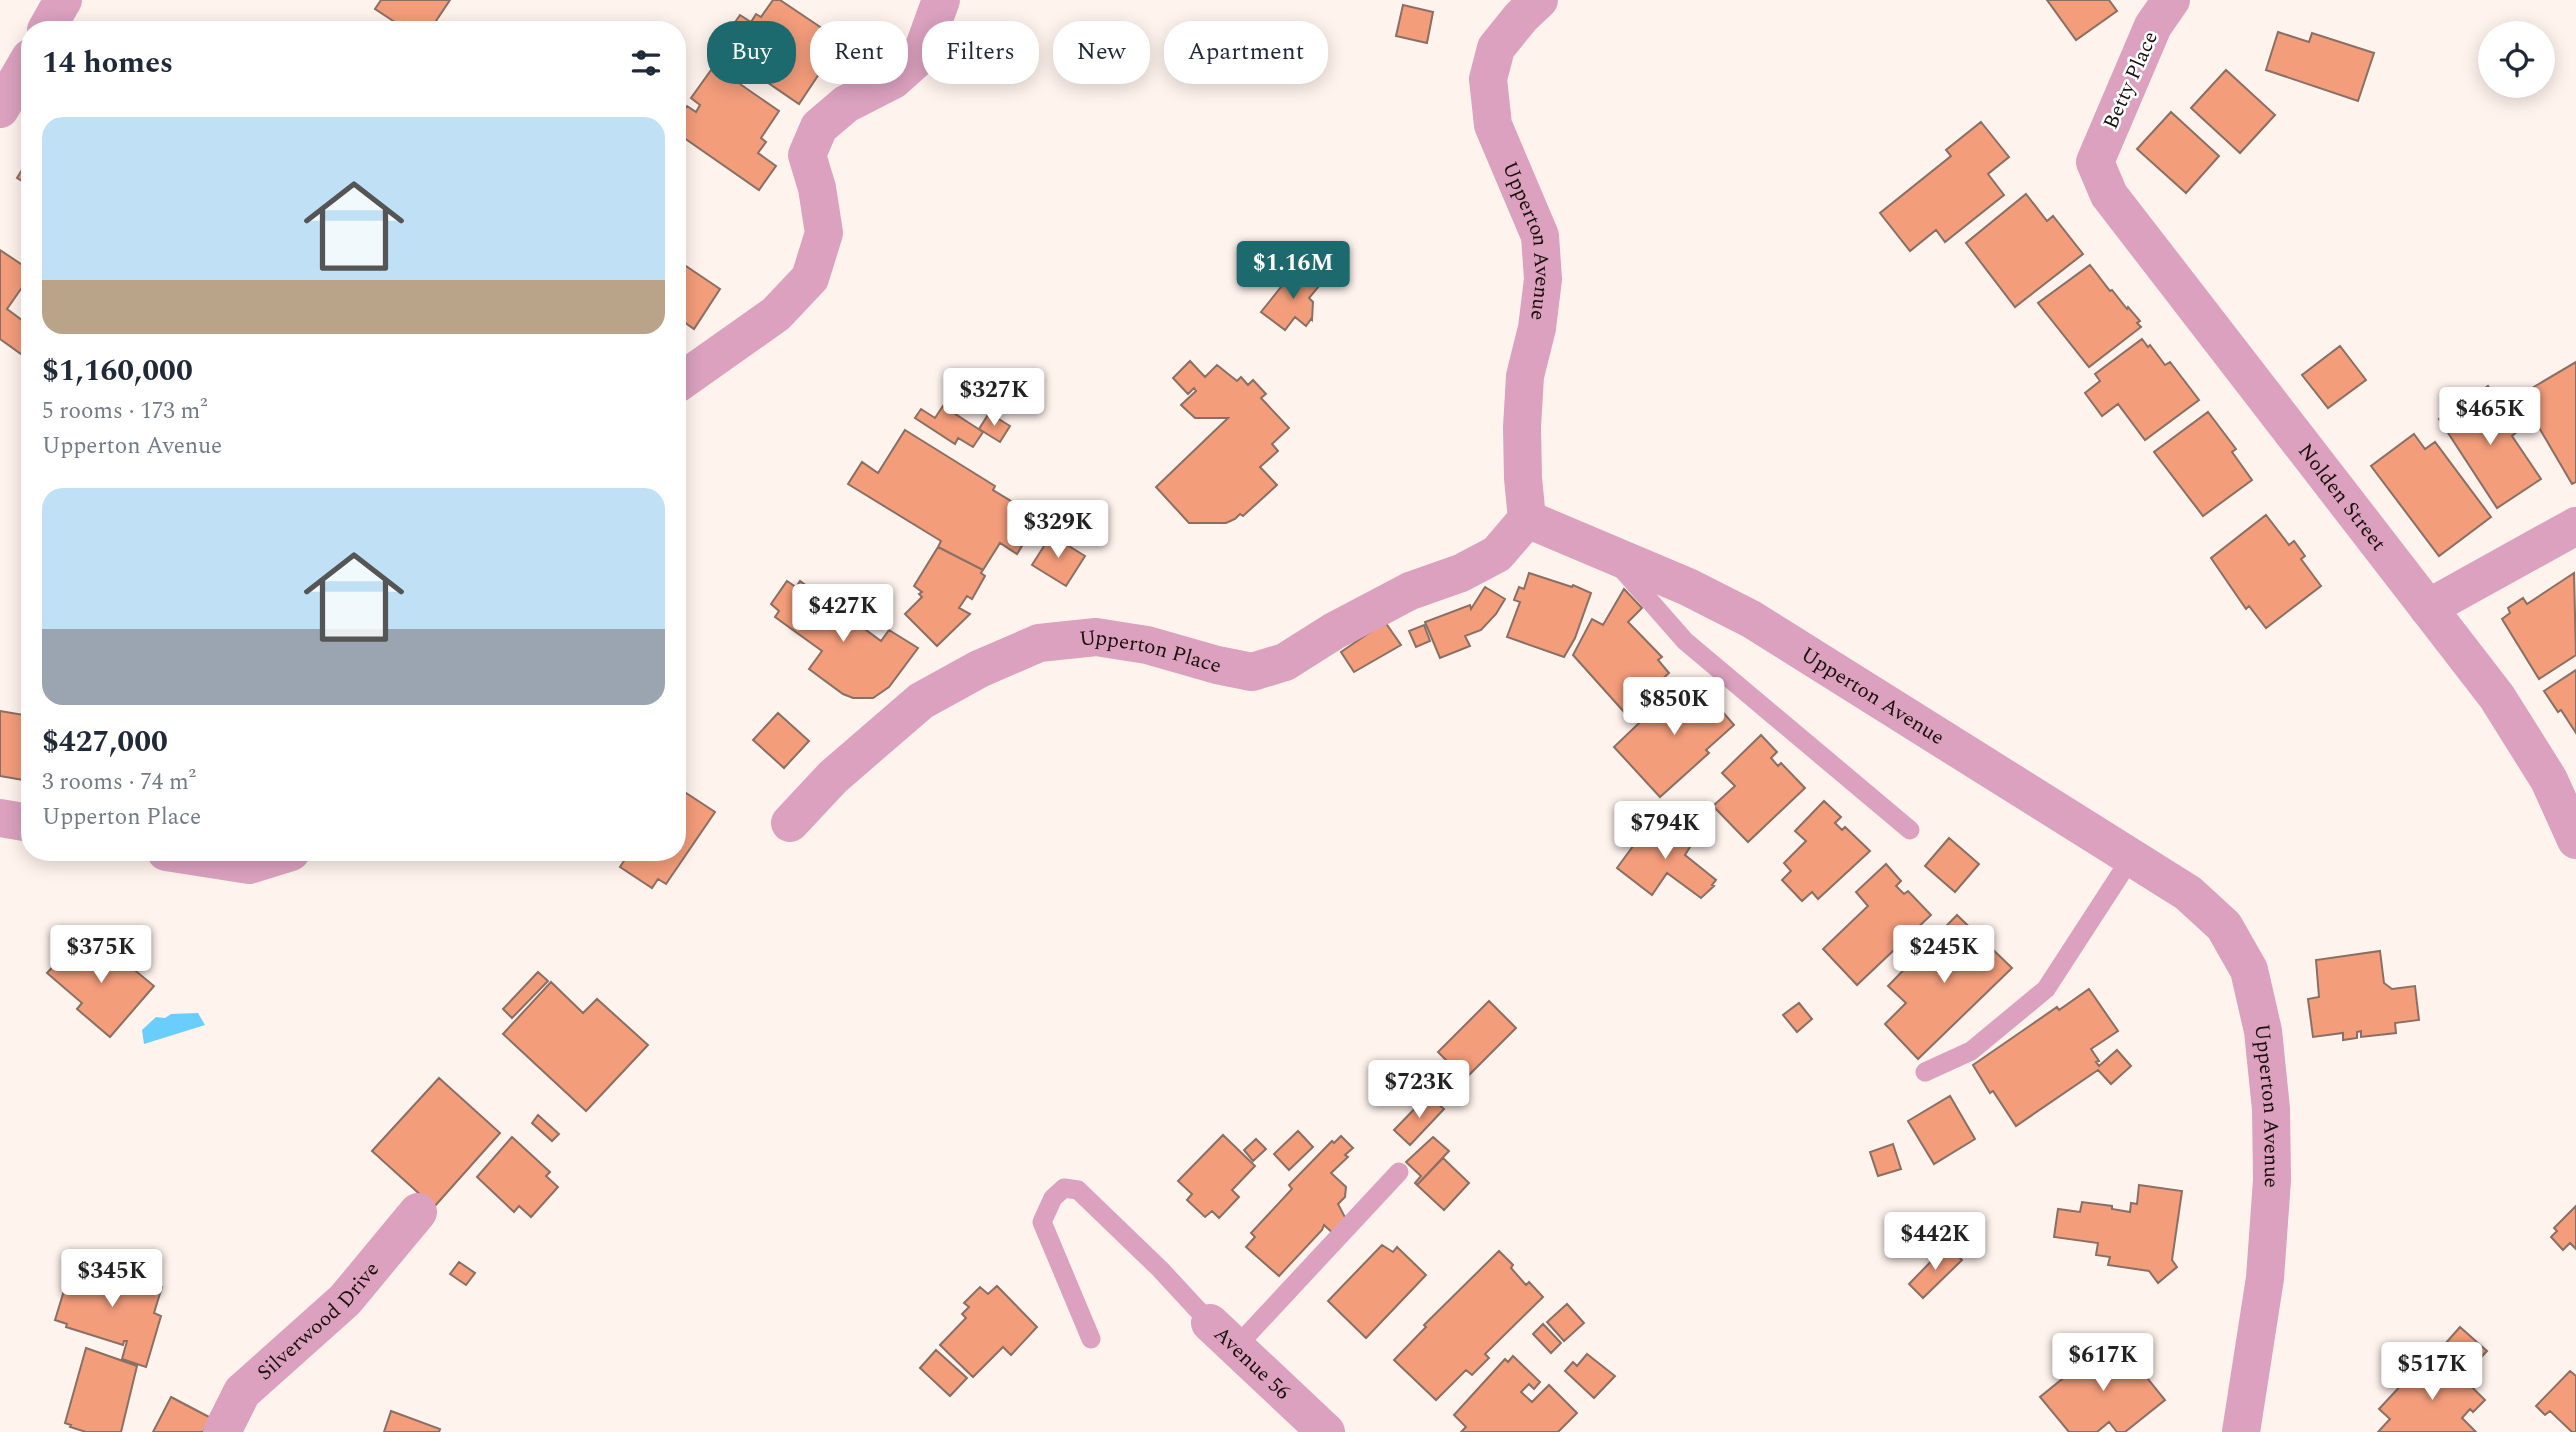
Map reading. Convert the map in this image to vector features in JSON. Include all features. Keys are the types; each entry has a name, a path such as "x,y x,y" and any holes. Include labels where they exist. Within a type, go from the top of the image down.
{"street":[{"path":"51,21 64,0"},
{"path":"686,378 775,314 810,278 824,233 817,188 807,155 819,127 846,104 893,80 921,55 941,0"},
{"name":"Upperton Avenue","path":"1539,0 1496,48 1488,79 1493,125 1540,236 1543,279 1537,328 1525,376 1522,427 1522,478 1527,519 1688,587 1751,619 2188,893 2224,926 2249,970 2263,1031 2271,1109 2272,1180 2265,1278 2241,1432"},
{"name":"Betty Place","path":"2095,162 2153,26 2171,0"},
{"path":"0,109 21,73"},
{"name":"Nolden Street","path":"2095,162 2109,195 2497,697 2549,780 2576,840"},
{"name":"Upperton Place","path":"790,823 834,777 920,701 979,669 1039,643 1096,637 1147,645 1252,672 1285,662 1334,631 1410,591 1461,573 1497,554 1527,519"},
{"path":"2428,608 2576,526"},
{"path":"0,818 21,822"},
{"path":"223,861 249,865 262,861"},
{"name":"Silverwood Drive","path":"222,1432 242,1392 345,1300 418,1212"},
{"name":"Avenue 56","path":"1223,1335 1326,1432"}],"lane":[{"path":"1608,554 1685,640 1910,830"},
{"path":"1925,1072 1971,1051 2046,989 2131,858"},
{"path":"1091,1339 1042,1222 1054,1198 1064,1188 1078,1190 1160,1269 1223,1335 1399,1172"}],"water":[{"path":"198,1013 205,1025 144,1044 142,1030 156,1017"}],"building":[{"path":"381,0 450,0 436,21 393,21 375,9"},
{"path":"773,0 780,0 811,21 810,84 812,84 799,104 770,84 796,84 796,21 752,21 756,14 761,17"},
{"path":"2047,0 2109,0 2117,11 2076,40"},
{"path":"1403,5 1433,12 1427,43 1396,36"},
{"path":"740,15 749,21 736,21"},
{"path":"2278,32 2309,42 2312,33 2374,53 2358,101 2266,70"},
{"path":"2226,70 2275,115 2240,153 2191,108"},
{"path":"707,76 707,84 740,84 779,111 761,138 766,142 758,153 776,166 759,190 686,139 686,107 696,112 700,105 691,98"},
{"path":"2171,112 2219,156 2186,193 2137,149"},
{"path":"1981,122 2009,157 1988,174 2004,195 1945,242 1936,230 1910,251 1880,213 1951,156 1946,150"},
{"path":"2026,194 2047,221 2053,216 2083,254 2015,307 1966,243"},
{"path":"0,250 21,264 21,289 7,309 21,319 21,354 0,339"},
{"path":"2090,265 2110,291 2112,290 2140,321 2137,323 2141,327 2089,367 2038,303"},
{"path":"686,266 720,289 694,329 686,323"},
{"path":"1297,267 1320,285 1309,298 1313,302 1312,320 1306,326 1295,317 1285,330 1261,312"},
{"path":"2142,339 2165,365 2170,362 2199,400 2145,440 2118,404 2102,416 2085,393 2100,381 2095,374"},
{"path":"2340,346 2366,380 2328,408 2302,375"},
{"path":"1190,361 1205,377 1217,365 1237,381 1241,377 1248,385 1253,380 1266,394 1261,398 1289,428 1272,444 1278,451 1260,467 1277,485 1243,516 1240,514 1226,523 1189,523 1156,487 1228,418 1195,418 1181,405 1196,391 1194,388 1188,394 1173,378"},
{"path":"2576,362 2576,482 2572,484 2520,395"},
{"path":"2488,386 2518,431 2512,436 2541,479 2497,508 2439,419"},
{"path":"943,406 983,432 973,447 958,438 955,444 915,418 921,409 935,418"},
{"path":"2208,412 2236,449 2232,452 2252,480 2203,516 2154,452"},
{"path":"989,413 1010,426 1000,442 979,429"},
{"path":"905,430 995,486 993,490 1039,518 1017,554 1000,543 983,570 938,547 941,541 848,484 862,462 878,473"},
{"path":"2414,434 2425,449 2435,442 2491,517 2439,556 2371,466"},
{"path":"2266,515 2289,545 2294,541 2305,556 2301,559 2321,586 2266,628 2249,606 2246,609 2211,558"},
{"path":"1051,535 1085,556 1066,586 1032,565"},
{"path":"938,547 983,570 981,573 985,576 972,599 967,596 959,608 970,614 937,646 905,614 922,597 919,594 922,592 914,586"},
{"path":"1529,573 1591,593 1575,638 1564,657 1507,637 1520,602 1514,600 1519,587 1524,589"},
{"path":"2574,573 2576,655 2539,679 2502,619 2510,613 2508,608 2523,598 2527,604"},
{"path":"787,581 796,587 800,581 881,641 889,630 918,648 889,687 873,698 853,698 843,694 809,669 822,651 775,617 779,611 771,604"},
{"path":"1485,587 1505,599 1496,614 1481,630 1465,636 1470,646 1440,658 1425,622 1470,605 1471,609"},
{"path":"1624,589 1642,608 1628,622 1662,657 1658,660 1669,673 1625,713 1573,655 1592,619 1603,625"},
{"path":"1385,622 1401,645 1354,672 1341,652"},
{"path":"1424,625 1430,641 1416,647 1409,631"},
{"path":"2576,670 2576,733 2544,691"},
{"path":"1682,682 1691,691 1698,685 1707,695 1714,695 1722,703 1721,710 1734,725 1706,750 1709,753 1660,797 1614,747"},
{"path":"0,711 21,714 21,780 0,776"},
{"path":"778,713 809,741 784,768 753,740"},
{"path":"1761,735 1777,752 1771,758 1778,766 1781,763 1805,788 1748,842 1713,806 1735,786 1722,773"},
{"path":"686,793 715,812 686,855"},
{"path":"1824,801 1841,817 1835,823 1842,830 1845,827 1870,851 1818,899 1812,892 1802,901 1782,880 1791,871 1784,863 1806,841 1795,831"},
{"path":"1677,818 1688,827 1679,838 1690,847 1685,855 1716,880 1712,885 1714,886 1701,898 1667,873 1652,895 1617,868 1650,823 1664,834"},
{"path":"1949,838 1979,864 1955,892 1925,866"},
{"path":"624,861 682,861 666,884 658,879 652,888 620,867"},
{"path":"1886,864 1901,881 1896,886 1904,894 1908,891 1931,915 1857,985 1823,949 1868,906 1856,892"},
{"path":"1957,915 2012,968 1918,1059 1885,1024 1906,1003 1888,986"},
{"path":"82,935 98,949 91,958 100,966 113,952 154,986 110,1037 77,1009 82,1003 47,973"},
{"path":"2380,951 2384,983 2392,989 2415,986 2419,1020 2395,1023 2396,1033 2361,1037 2361,1031 2357,1032 2357,1038 2343,1040 2343,1033 2313,1037 2308,999 2319,997 2316,960"},
{"path":"538,972 548,981 512,1018 503,1009"},
{"path":"551,982 583,1013 597,999 648,1045 586,1111 503,1034"},
{"path":"2089,989 2118,1031 2091,1049 2099,1061 2096,1062 2099,1066 2117,1050 2131,1066 2111,1084 2098,1070 2016,1126 1993,1091 1990,1093 1973,1065 2057,1007 2059,1010"},
{"path":"1489,1001 1516,1028 1465,1079 1438,1052"},
{"path":"1799,1003 1812,1019 1797,1032 1783,1015"},
{"path":"439,1078 500,1133 434,1207 372,1151"},
{"path":"1428,1095 1444,1109 1410,1145 1394,1130"},
{"path":"1950,1096 1975,1139 1934,1164 1908,1121"},
{"path":"538,1115 559,1134 552,1141 532,1123"},
{"path":"1298,1131 1313,1147 1289,1170 1274,1154"},
{"path":"1223,1135 1255,1166 1232,1190 1239,1197 1219,1218 1212,1211 1205,1217 1187,1200 1192,1194 1178,1181"},
{"path":"1341,1136 1353,1148 1345,1155 1348,1157 1331,1173 1346,1187 1345,1197 1338,1204 1348,1223 1336,1236 1324,1225 1279,1276 1246,1247 1255,1237 1251,1233 1292,1189 1289,1185 1332,1141 1334,1143"},
{"path":"512,1137 550,1172 546,1176 558,1187 531,1217 519,1206 514,1212 477,1177"},
{"path":"1433,1137 1449,1151 1417,1185 1415,1183 1421,1176 1406,1162"},
{"path":"1256,1139 1266,1149 1253,1161 1244,1150"},
{"path":"1893,1144 1901,1169 1878,1176 1870,1152"},
{"path":"1443,1158 1469,1183 1444,1210 1417,1185"},
{"path":"2139,1185 2182,1191 2172,1260 2177,1267 2158,1283 2149,1271 2108,1265 2110,1257 2096,1255 2098,1243 2054,1237 2058,1209 2080,1212 2082,1202 2112,1206 2112,1209 2130,1212 2131,1203 2137,1204"},
{"path":"2576,1206 2576,1249 2570,1243 2563,1250 2551,1237 2557,1231 2554,1228"},
{"path":"1382,1245 1393,1252 1397,1247 1426,1275 1366,1338 1328,1301"},
{"path":"1947,1245 1962,1260 1923,1298 1909,1284"},
{"path":"1499,1251 1513,1265 1511,1268 1526,1285 1529,1282 1543,1297 1485,1354 1489,1358 1472,1375 1466,1370 1436,1400 1394,1360 1426,1327 1424,1325"},
{"path":"73,1261 162,1287 154,1313 161,1316 146,1367 122,1359 127,1341 124,1341 123,1345 66,1327 67,1324 55,1320"},
{"path":"459,1262 475,1273 466,1285 450,1274"},
{"path":"997,1286 1037,1327 1011,1355 1003,1347 973,1377 940,1345 966,1318 962,1314 969,1307 964,1303 980,1287 988,1294"},
{"path":"1567,1304 1584,1323 1564,1341 1547,1322"},
{"path":"1543,1324 1561,1343 1551,1353 1533,1334"},
{"path":"2460,1327 2487,1351 2471,1368 2445,1344"},
{"path":"2114,1337 2165,1400 2125,1432 2117,1432 2109,1422 2097,1432 2069,1432 2040,1397"},
{"path":"86,1348 137,1366 121,1432 86,1432 65,1423"},
{"path":"936,1350 967,1378 950,1396 920,1368"},
{"path":"1587,1354 1615,1376 1594,1398 1565,1371 1573,1362 1577,1366"},
{"path":"1513,1356 1540,1382 1534,1389 1529,1384 1521,1392 1532,1402 1549,1385 1577,1413 1558,1432 1461,1432 1466,1427 1454,1415 1505,1359 1508,1362"},
{"path":"2440,1356 2485,1400 2473,1412 2470,1409 2462,1418 2476,1432 2378,1432 2390,1419 2379,1409 2418,1367 2424,1373"},
{"path":"2570,1371 2576,1376 2576,1432 2572,1432 2550,1411 2545,1415 2536,1406"},
{"path":"171,1397 211,1418 203,1432 153,1432"},
{"path":"391,1411 440,1429 439,1432 384,1432"}]}
